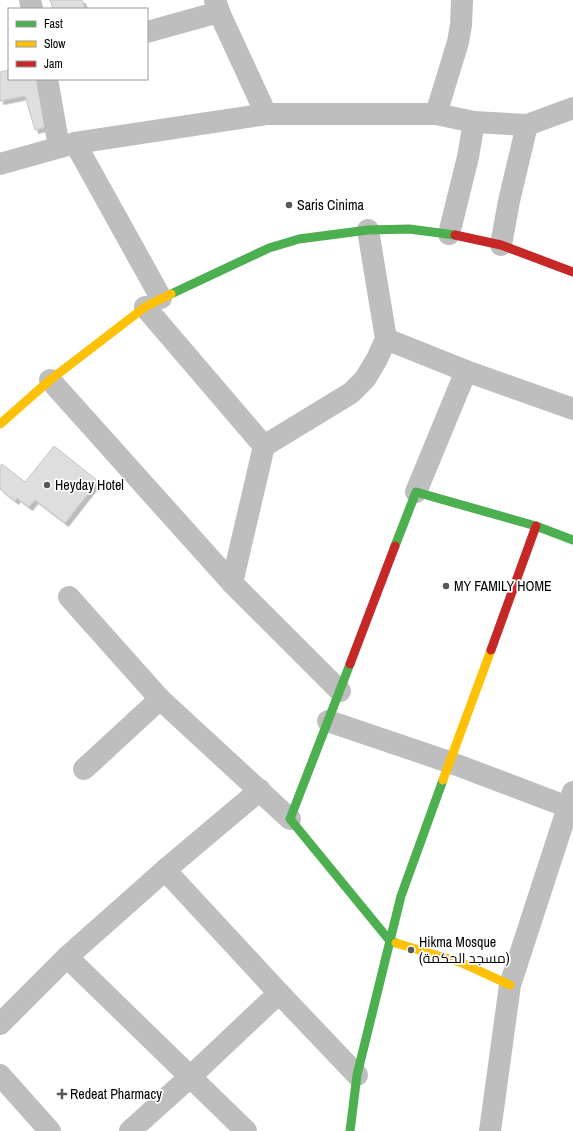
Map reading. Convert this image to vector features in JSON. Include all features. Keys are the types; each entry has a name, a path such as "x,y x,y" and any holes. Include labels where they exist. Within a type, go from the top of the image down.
{"street":[{"path":"436,114 458,42 461,25 462,0"},
{"path":"148,32 217,6 266,114"},
{"path":"47,80 67,145 153,302 264,446"},
{"path":"0,164 67,145 266,114 436,114 474,122 527,125 573,108"},
{"path":"449,234 468,157 474,122"},
{"path":"501,245 509,201 527,125"},
{"path":"0,424 50,380 153,302 269,248 299,239 368,230 409,229 449,234 501,245 573,272"},
{"path":"232,583 264,446 351,393 365,379 377,359 386,339 368,230"},
{"path":"386,339 466,372 573,409"},
{"path":"290,819 416,492 466,372"},
{"path":"50,380 232,583 340,690"},
{"path":"416,492 536,526 573,540"},
{"path":"350,1131 357,1076 401,896 536,526"},
{"path":"68,597 160,699 290,819 390,941 462,963 510,985"},
{"path":"84,769 160,699"},
{"path":"328,721 449,762 570,800 510,985 490,1131"},
{"path":"0,1024 67,957 165,870 260,790"},
{"path":"165,870 357,1076"},
{"path":"67,957 246,1131"},
{"path":"130,1131 279,993"},
{"path":"0,1075 50,1131"}],"building":[{"path":"50,0 82,0 85,8 53,8"},
{"path":"8,70 8,80 46,80 59,123 35,130 25,96 0,101 0,72"},
{"name":"Heyday Hotel","path":"54,446 98,481 65,523 35,500 29,507 17,498 15,501 0,489 0,466 2,464 25,482"}],"traffic: fast":[{"path":"171,294 269,248 299,239 368,230 409,229 455,235"},
{"path":"395,546 416,492 536,526 573,540"},
{"path":"350,664 290,819 390,941 396,943"},
{"path":"350,1131 357,1075 401,896 443,780"}],"traffic: slow":[{"path":"0,424 50,380 145,307 171,294"},
{"path":"443,780 491,650"},
{"path":"396,943 462,963 510,985"}],"traffic: jam":[{"path":"455,235 501,245 573,272"},
{"path":"491,650 536,526"},
{"path":"350,664 395,546"}],"place":[{"name":"Saris Cinima","path":"289,205"},
{"name":"Heyday Hotel","path":"47,485"},
{"name":"MY FAMILY HOME","path":"446,586"},
{"name":"Hikma Mosque (مسجد الحكمة)","path":"411,950"},
{"name":"Redeat Pharmacy","path":"62,1094"}]}
